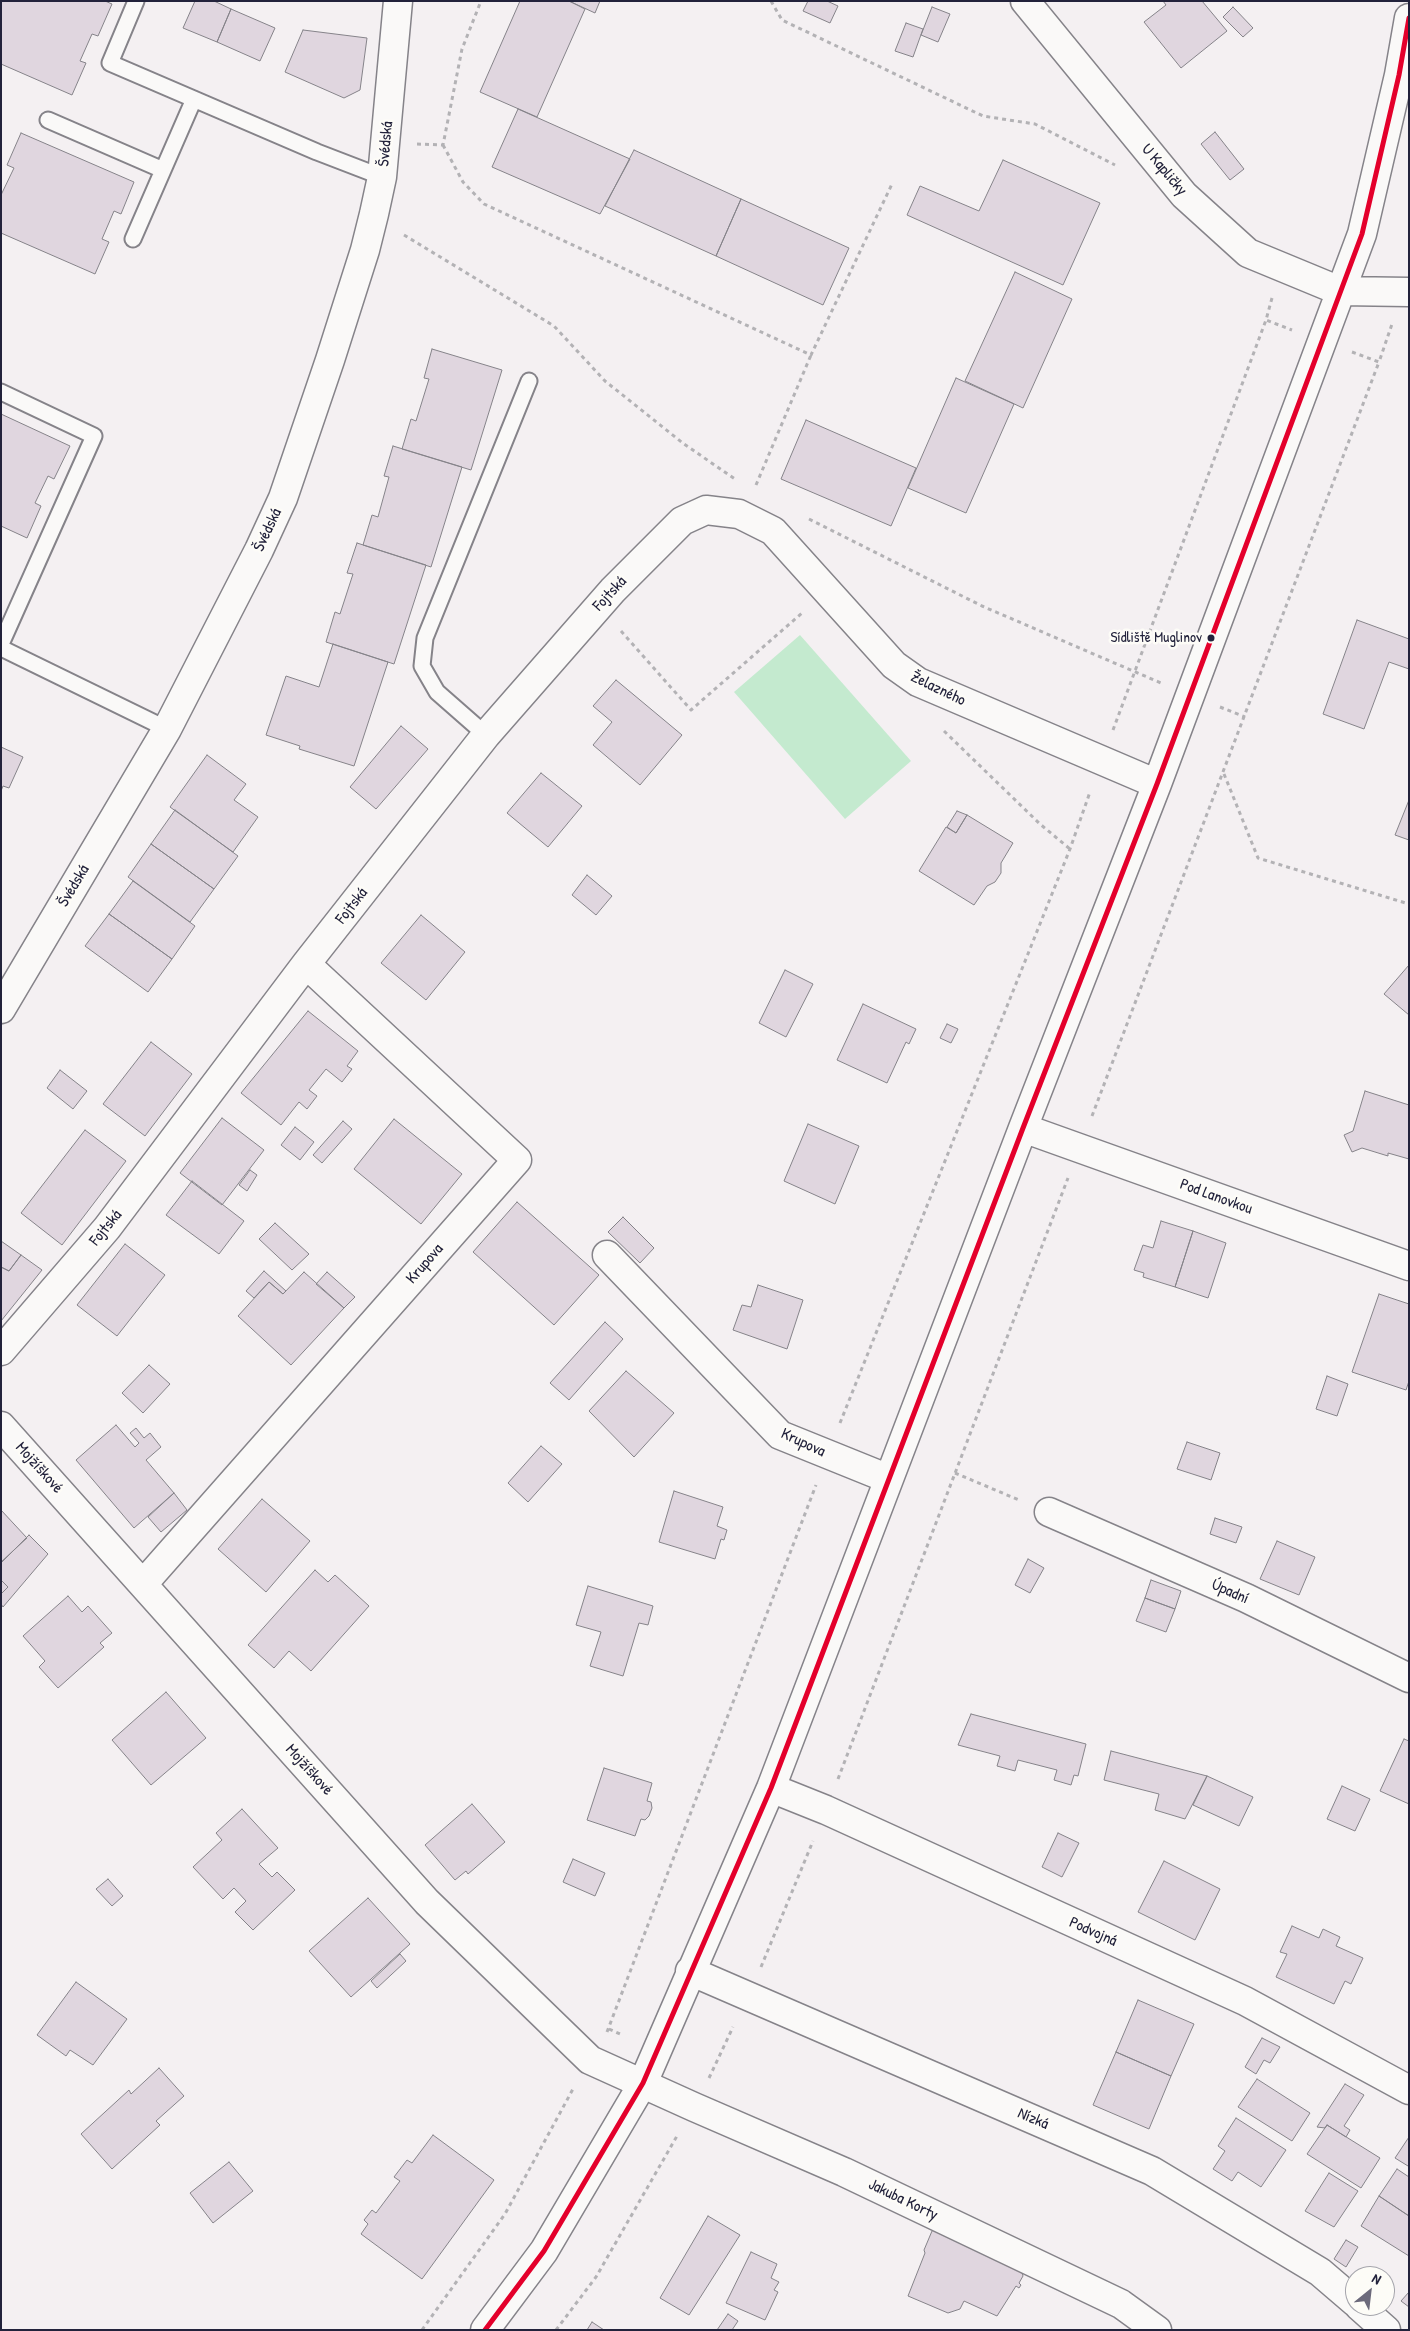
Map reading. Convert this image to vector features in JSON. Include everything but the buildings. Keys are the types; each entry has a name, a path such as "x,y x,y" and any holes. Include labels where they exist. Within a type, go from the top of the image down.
{"street":[{"name":"Švédská","path":"1,1009 167,730 259,550 283,498 330,360 365,250 374,214 382,177 398,1"},
{"name":"U Kapličky","path":"1025,1 1184,195 1248,253 1340,291"},
{"path":"485,2330 544,2251 642,2083 771,1788 1022,1128 1157,784 1362,234 1399,75 1409,18"},
{"path":"1340,291 1409,292"},
{"name":"Fojtská","path":"1,1351 107,1228 306,964 486,735 613,590 682,521 706,510 739,514"},
{"name":"Želazného","path":"739,514 773,531 894,665 918,682 1157,784"},
{"name":"Krupova","path":"143,1584 517,1160 306,964"},
{"name":"Pod Lanovkou","path":"1022,1128 1409,1266"},
{"name":"Krupova","path":"607,1255 780,1435 889,1479"},
{"name":"Mojžíškové","path":"1,1426 427,1902 590,2060 642,2083"},
{"name":"Úpadní","path":"1049,1512 1246,1598 1409,1678"},
{"name":"Podvojná","path":"771,1788 826,1810 1245,2000 1409,2090"},
{"name":"Nízká","path":"690,1971 1152,2171 1320,2272 1345,2293"},
{"name":"Jakuba Korty","path":"642,2083 844,2172 1086,2287 1121,2304 1157,2330"},
{"path":"1370,2316 1386,2330"}],"lane":[{"path":"136,1 110,63 317,152 382,177"},
{"path":"133,239 194,99"},
{"path":"48,120 163,170"},
{"path":"486,735 437,692 422,666 425,638 529,382"},
{"path":"1,392 94,436 1,644"},
{"path":"1,648 167,730"}],"path":[{"path":"481,1 462,49 443,145 462,182 484,204 811,355"},
{"path":"771,1 782,20 966,108 983,116 1035,124 1120,167"},
{"path":"382,177 410,143 443,145"},
{"path":"753,491 811,355 892,184"},
{"path":"374,214 414,242 554,326 605,381 684,444 738,480"},
{"path":"422,2330 505,2214 609,2029 828,1454 1070,849 1266,320"},
{"path":"556,2330 596,2277 694,2107 748,1996 826,1810 1224,773 1379,362"},
{"path":"806,517 982,606 1135,672"},
{"path":"619,628 691,710 806,609"},
{"path":"944,730 1040,824 1070,849"},
{"path":"1224,773 1258,858 1409,904"},
{"path":"955,1473 1049,1512"}],"green space":[{"path":"800,635 911,761 845,819 734,692"}],"transit line":[{"path":"485,2330 544,2251 643,2083 771,1788 1023,1128 1157,784 1362,234 1399,75 1409,18"}],"place":[{"name":"Sídliště Muglinov","path":"1211,638"}]}
